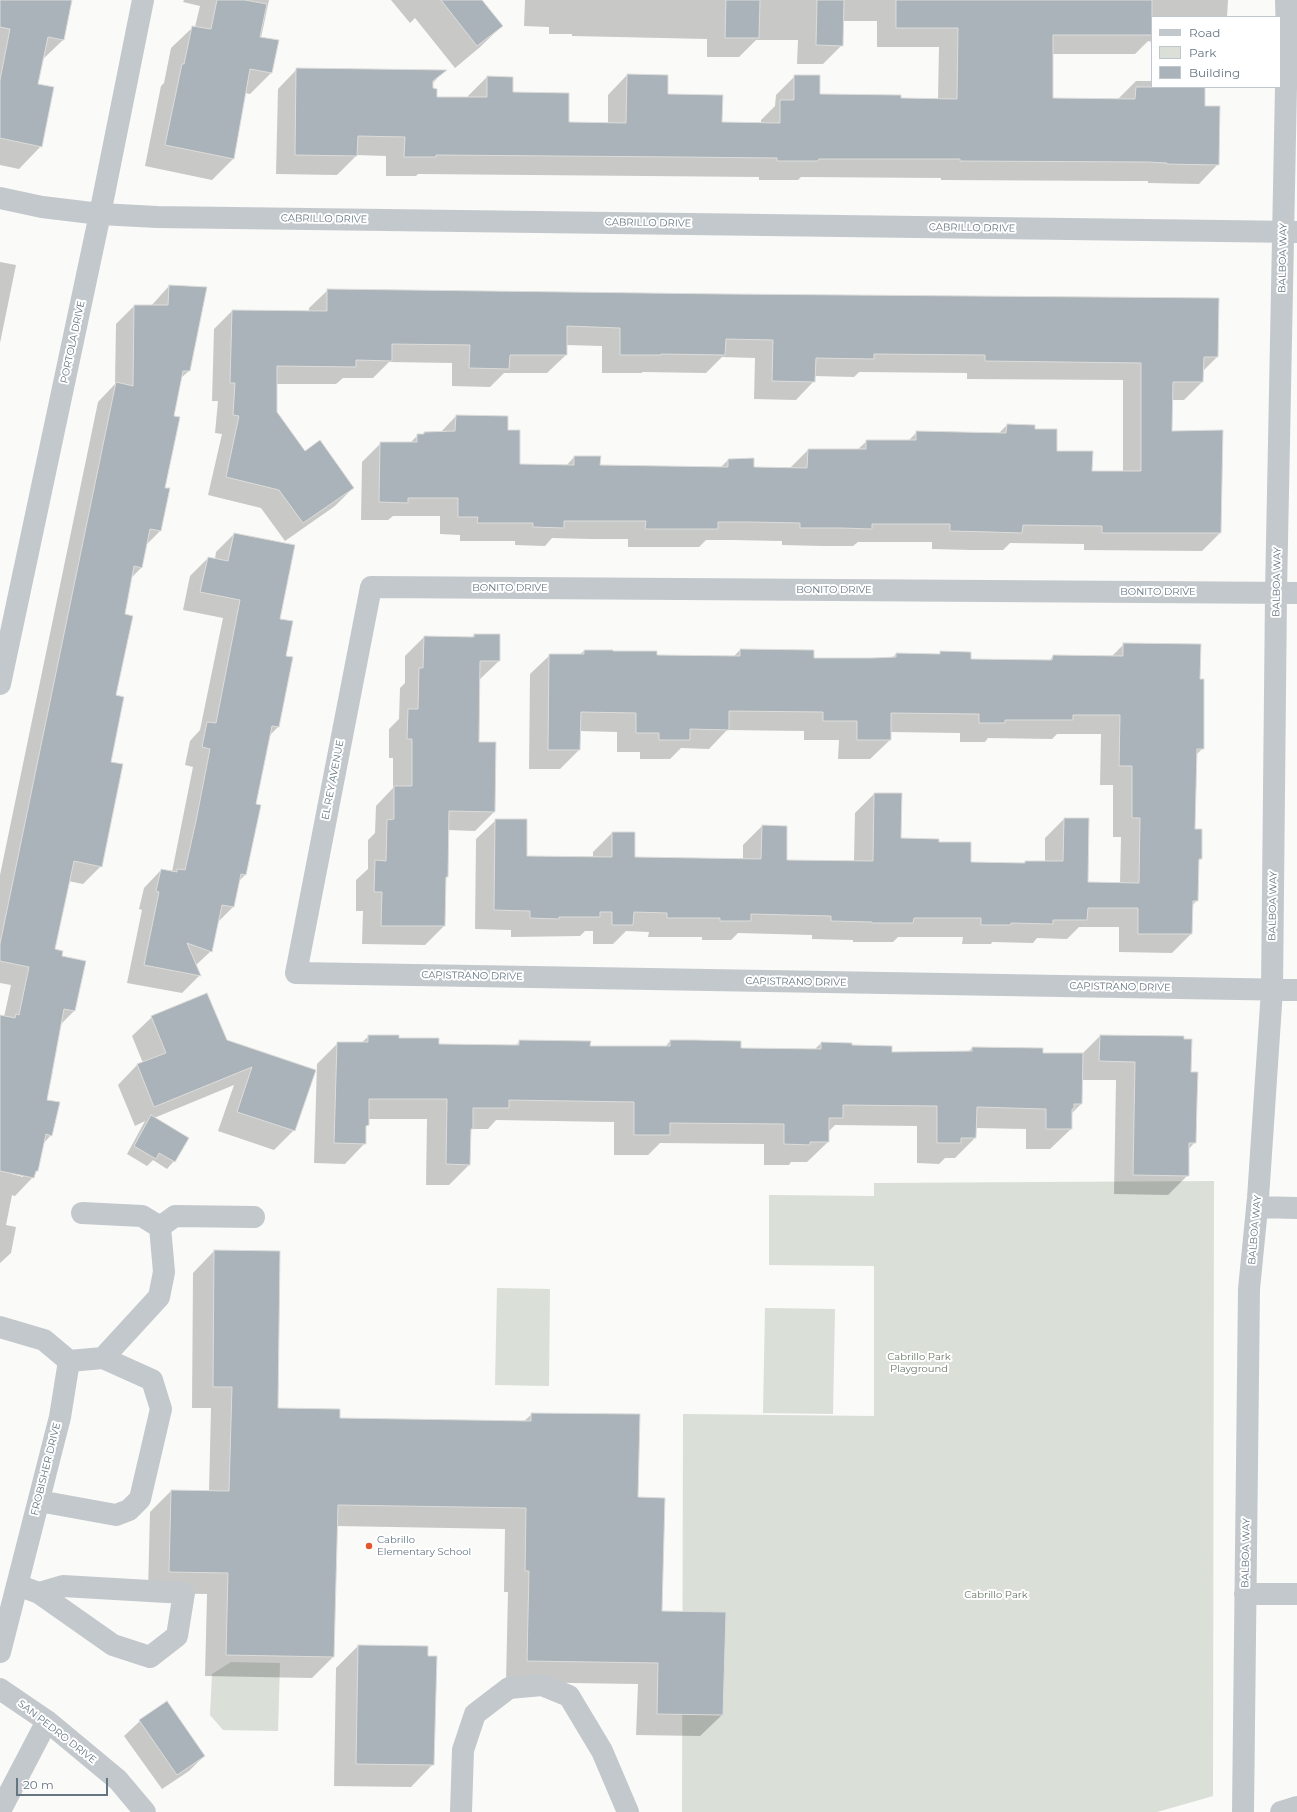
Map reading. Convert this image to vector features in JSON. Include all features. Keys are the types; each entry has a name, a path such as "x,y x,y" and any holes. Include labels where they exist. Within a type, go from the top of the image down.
{"street":[{"name":"PORTOLA DRIVE","path":"0,684 100,214 143,0"},
{"name":"BALBOA WAY","path":"1243,1812 1249,1289 1257,1207 1272,990 1287,593 1292,36 1286,0"},
{"name":"CABRILLO DRIVE","path":"0,198 42,207 100,214 157,216 1290,232"},
{"name":"BONITO DRIVE","path":"371,587 1287,593"},
{"name":"EL REY AVENUE","path":"296,973 371,587"},
{"name":"CAPISTRANO DRIVE","path":"296,973 1297,990"},
{"path":"1257,1207 1297,1208"},
{"path":"82,1213 142,1216 160,1227"},
{"path":"160,1227 175,1216 254,1217"},
{"path":"103,1358 159,1297 164,1272 160,1227"},
{"path":"0,1327 44,1340 69,1361 103,1358 152,1380 161,1409 140,1499 129,1510 116,1515 39,1501"},
{"name":"FROBISHER DRIVE","path":"0,1652 60,1417 69,1361"},
{"path":"17,1585 39,1593 113,1645 150,1657 177,1636 184,1593 63,1586 39,1593"},
{"path":"1246,1594 1297,1594"},
{"path":"461,1812 464,1750 475,1714 509,1688 542,1685 569,1696 602,1751 628,1812"},
{"name":"SAN PEDRO DRIVE","path":"0,1689 47,1722 118,1780 145,1812"},
{"path":"0,1811 47,1722"},
{"path":"1281,1812 1297,1807"}],"green space":[{"name":"Cabrillo Park","path":"1214,1181 1213,1796 1157,1812 682,1812 683,1414 874,1416 874,1266 769,1265 769,1195 874,1196 874,1183"},
{"path":"497,1288 550,1289 549,1386 495,1385"},
{"path":"765,1308 835,1309 833,1414 763,1413"},
{"path":"231,1662 280,1663 278,1731 223,1730 210,1715 212,1674"}],"building":[{"path":"0,0 72,0 64,40 48,37 38,84 54,87 42,147 0,138 0,80 10,29 0,27"},
{"path":"217,0 245,0 267,4 260,37 279,40 272,73 250,69 234,159 165,145 182,64 184,64 192,26 211,29"},
{"path":"441,0 482,0 503,26 477,46"},
{"path":"726,0 760,0 759,38 725,38"},
{"path":"817,0 844,0 843,46 816,45"},
{"path":"896,0 1152,0 1151,35 1053,35 1053,98 1135,99 1136,87 1205,88 1205,106 1220,106 1219,165 1167,164 1149,162 960,161 960,159 819,159 818,161 777,161 777,158 436,155 436,157 404,157 405,137 358,136 357,156 295,155 296,68 447,70 433,81 433,88 437,89 437,97 487,97 487,76 513,77 513,92 569,93 569,122 626,123 627,74 668,75 668,94 723,95 722,122 780,123 780,100 794,100 794,75 820,75 820,94 901,95 901,98 957,99 958,28 896,28"},
{"path":"169,285 207,287 190,371 183,371 174,416 180,417 165,488 170,488 161,531 150,529 142,568 134,566 125,614 133,616 116,695 124,697 111,762 123,764 102,867 74,861 55,949 63,951 62,956 86,961 75,1011 64,1009 47,1100 60,1102 52,1136 46,1134 38,1171 36,1171 34,1178 0,1171 0,1015 15,1018 16,1014 19,1015 29,967 0,961 0,944 116,382 133,386 134,305 168,305"},
{"path":"327,289 1219,298 1218,357 1204,357 1203,382 1173,382 1172,431 1223,430 1221,533 1102,533 1102,526 1023,525 1022,533 950,531 950,524 872,524 872,529 800,528 800,523 751,522 718,522 718,529 645,529 646,521 564,521 564,528 533,527 533,523 477,523 478,517 458,517 458,498 408,498 408,503 379,502 380,442 417,442 417,434 424,434 424,432 455,431 456,415 508,416 508,430 520,430 520,464 574,465 574,456 601,456 600,465 728,467 728,459 754,458 754,467 807,468 808,449 866,449 866,440 916,440 916,431 1006,433 1007,424 1035,425 1035,429 1057,429 1057,451 1093,451 1092,471 1141,471 1141,363 985,361 985,355 874,354 874,359 816,358 815,382 772,381 773,340 726,339 725,355 620,355 620,328 567,326 567,355 510,355 509,369 469,368 470,345 392,344 392,361 356,360 356,367 277,366 277,412 305,451 320,440 354,488 303,523 279,490 226,477 239,416 233,415 235,383 230,383 232,310 327,311"},
{"path":"234,533 295,545 280,619 293,621 286,656 293,657 279,727 272,726 256,804 261,805 246,875 241,874 234,907 222,905 212,952 187,943 201,976 144,965 159,892 156,891 161,869 177,872 177,869 185,870 196,821 210,749 202,747 207,722 216,723 240,600 200,592 208,557 228,561"},
{"path":"474,634 500,634 500,661 480,661 479,742 496,742 495,812 449,811 448,877 446,877 445,926 381,926 382,892 374,892 375,860 386,861 387,820 394,819 394,786 412,786 412,739 407,739 408,709 418,709 419,668 423,668 424,636 474,637"},
{"path":"1123,643 1201,644 1200,679 1204,679 1204,749 1197,749 1195,829 1202,829 1202,859 1199,859 1198,901 1193,901 1192,934 1138,934 1138,908 1088,908 1087,920 1053,920 1053,924 1011,923 1011,925 981,925 981,918 914,918 913,923 872,923 831,921 831,916 751,914 751,921 720,921 720,918 667,918 667,913 634,912 633,925 612,925 612,912 600,912 600,917 559,917 559,919 530,918 530,911 494,910 495,819 527,819 527,856 612,857 612,832 635,832 635,857 761,859 762,825 787,826 787,860 873,861 874,793 902,793 901,838 939,839 939,842 971,842 971,862 1025,863 1025,861 1063,861 1064,818 1089,818 1088,882 1139,883 1140,818 1132,818 1132,766 1119,766 1120,715 1073,715 1073,720 1005,720 1005,723 979,723 979,714 891,713 891,740 857,740 857,721 823,721 823,712 729,711 729,730 690,729 690,740 659,740 659,733 636,733 636,713 581,712 580,750 548,750 549,654 584,654 584,650 613,650 657,651 657,655 740,656 740,649 814,650 814,658 872,658 896,657 896,653 940,654 940,651 971,652 971,659 1052,660 1053,655 1123,656"},
{"path":"207,993 227,1040 316,1070 295,1131 237,1112 252,1067 154,1107 137,1064 166,1053 151,1016"},
{"path":"368,1035 399,1035 399,1038 439,1038 439,1044 519,1045 519,1040 591,1041 590,1046 670,1046 670,1040 694,1040 741,1041 741,1048 821,1049 821,1042 852,1043 852,1045 892,1046 892,1052 972,1051 972,1047 1043,1048 1043,1053 1083,1053 1082,1104 1074,1104 1074,1109 1072,1109 1072,1129 1046,1129 1046,1109 977,1107 976,1138 961,1138 961,1143 937,1143 937,1106 843,1105 843,1118 829,1118 829,1142 810,1142 810,1145 784,1144 784,1124 670,1123 670,1135 634,1135 634,1102 509,1100 509,1108 473,1108 470,1165 446,1164 447,1099 369,1099 369,1125 366,1126 366,1144 334,1143 337,1042 368,1042"},
{"path":"1100,1035 1184,1036 1184,1039 1192,1039 1191,1072 1198,1072 1196,1143 1189,1143 1189,1176 1133,1175 1135,1062 1099,1061"},
{"path":"151,1115 189,1138 175,1162 159,1153 156,1159 134,1146"},
{"path":"214,1250 280,1251 278,1408 340,1409 340,1418 531,1421 531,1413 640,1414 638,1497 665,1498 662,1611 726,1612 723,1715 657,1714 658,1663 527,1661 529,1571 525,1571 526,1508 338,1505 334,1657 226,1655 228,1573 169,1572 171,1490 229,1491 232,1387 213,1387"},
{"path":"358,1645 428,1646 428,1656 437,1656 434,1765 356,1764"},
{"path":"167,1701 205,1756 177,1775 139,1720"}],"place":[{"name":"Cabrillo Elementary School","path":"369,1546"}],"park label":[{"name":"Cabrillo Park Playground","path":"919,1362"}]}
